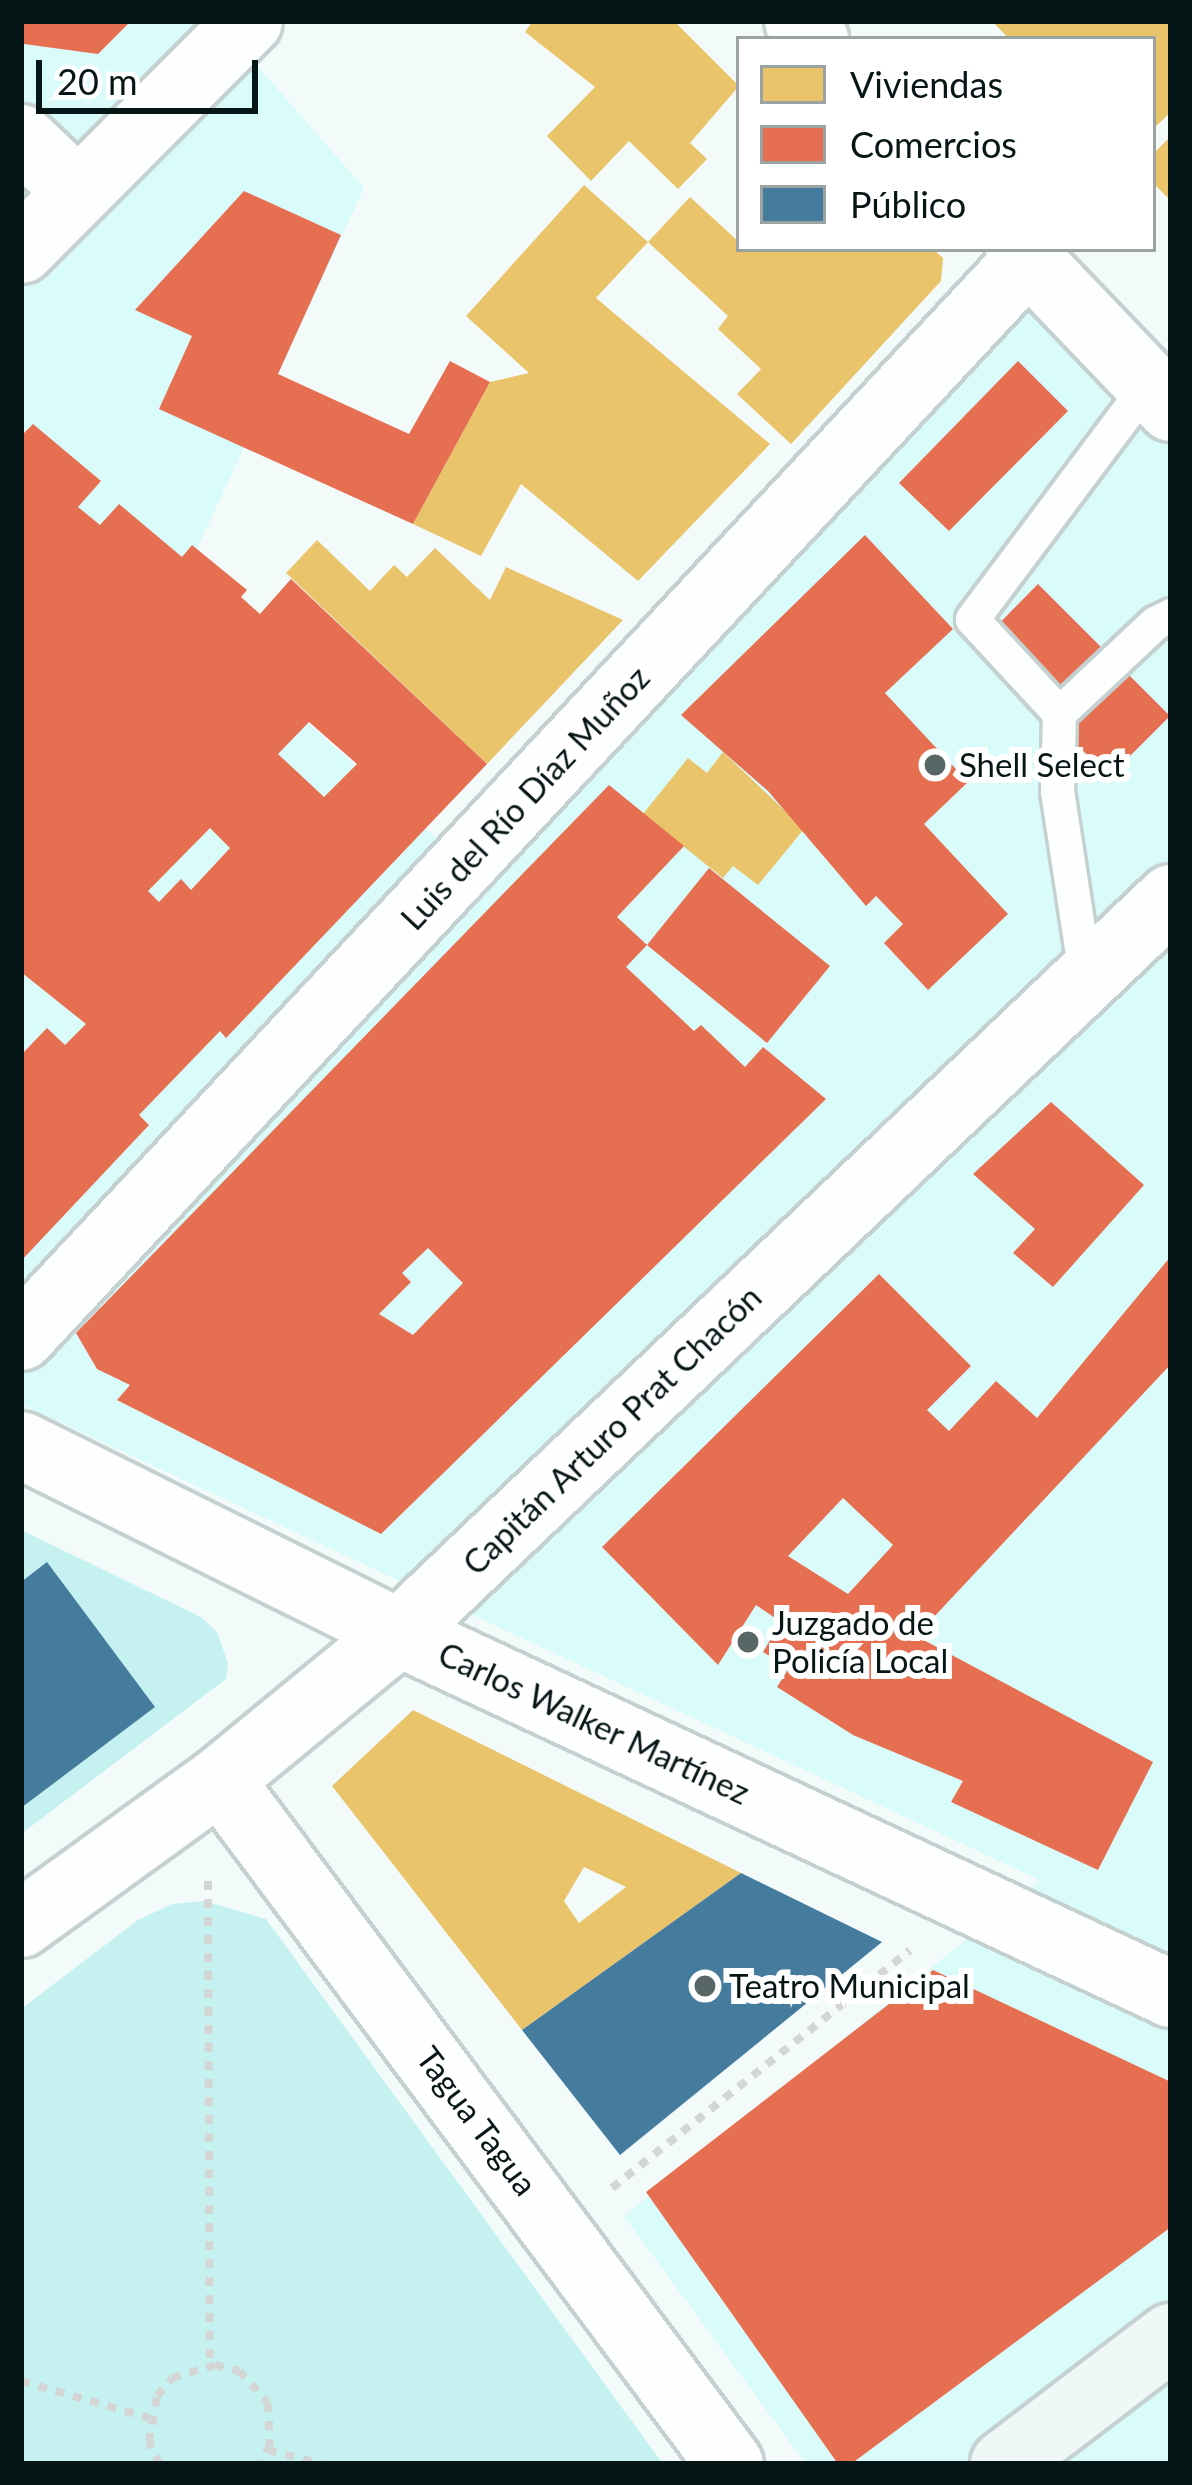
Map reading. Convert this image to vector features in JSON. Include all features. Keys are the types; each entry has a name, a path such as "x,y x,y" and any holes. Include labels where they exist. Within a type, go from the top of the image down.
{"main road":[{"path":"1004,2464 1171,2337"}],"street":[{"path":"21,250 249,21"},
{"path":"21,138 76,190"},
{"path":"1023,254 1160,396"},
{"name":"Luis del Río Díaz Muñoz","path":"21,1337 1023,254"},
{"name":"Capitán Arturo Prat Chacón","path":"21,1924 220,1780 399,1634 1171,898"},
{"name":"Carlos Walker Martínez","path":"21,1445 399,1634 1171,1994"},
{"name":"Tagua Tagua","path":"220,1780 730,2464"}],"lane":[{"path":"1086,980 1057,790 1059,713 972,619 1160,396"},
{"path":"1059,713 1154,623 1171,615"}],"path":[{"path":"211,2366 206,1901 220,1780"},
{"path":"559,2230 973,1899"},
{"path":"159,2464 149,2442 149,2418 157,2396 172,2378 211,2366 239,2371 257,2385 272,2424 268,2450 260,2464"},
{"path":"21,2381 149,2418"},
{"path":"268,2450 322,2464"}],"shaded area":[{"path":"21,21 249,21 233,38 364,188 196,551 225,649 474,872 1028,259 1171,408 1171,2464 806,2464 624,2216 1040,1880 21,1404"},
{"path":"21,1530 201,1617 217,1632 228,1663 226,1679 21,1834 21,1808 155,1707 47,1563 21,1582"},
{"path":"205,1901 266,1919 663,2464 21,2464 21,2009 138,1920 172,1904"}],"building: Viviendas":[{"path":"533,21 674,21 736,83 736,89 690,143 707,159 678,189 629,141 591,181 547,136 595,87 525,32"},
{"path":"992,21 1171,21 1171,112 1156,126 1156,36 1006,36"},
{"path":"1171,136 1171,201 1156,186 1156,151"},
{"path":"584,185 648,242 596,298 770,444 638,581 521,484 481,556 413,524 490,382 529,373 466,316"},
{"path":"690,197 736,239 736,252 936,252 943,258 941,281 791,444 737,394 761,369 718,329 728,316 648,242"},
{"path":"317,540 370,591 394,565 407,577 435,548 490,600 506,567 623,620 487,764 286,573"},
{"path":"723,752 804,829 758,885 733,866 723,878 643,814 688,758 707,773"},
{"path":"413,1710 741,1873 522,2030 332,1786","holes":["584,1867 626,1887 579,1923 564,1901"]}],"building: Comercios":[{"path":"21,21 131,21 98,54 24,44"},
{"path":"244,191 341,235 278,374 409,434 450,361 490,382 413,524 159,409 192,336 135,310"},
{"path":"1018,361 1068,411 949,531 899,483"},
{"path":"33,424 101,481 78,507 100,525 119,504 182,557 192,545 247,590 241,597 260,614 291,579 487,764 226,1038 220,1031 139,1115 149,1125 21,1261 21,1055 47,1028 65,1045 86,1024 21,972 21,436","holes":["309,722 357,764 324,797 278,754","210,828 230,848 191,890 181,879 159,902 148,891"]},
{"path":"865,535 953,629 885,693 968,782 924,824 1008,914 928,990 884,943 903,924 876,896 866,906 768,791 681,715"},
{"path":"1038,584 1170,716 1109,777 978,645"},
{"path":"609,785 684,846 617,917 647,945 626,967 694,1031 701,1025 745,1067 763,1047 826,1099 381,1534 117,1400 130,1385 97,1369 76,1333","holes":["428,1248 463,1283 413,1335 379,1314 411,1282 402,1273"]},
{"path":"709,868 830,966 767,1043 647,945"},
{"path":"1051,1102 1144,1185 1053,1287 1013,1253 1035,1229 973,1174"},
{"path":"1171,1256 1171,1364 916,1636 1153,1762 1098,1870 951,1802 963,1781 853,1735 777,1687 789,1668 763,1652 781,1622 756,1605 718,1665 602,1547 879,1274 971,1366 927,1410 949,1431 996,1381 1037,1418","holes":["843,1498 893,1545 848,1594 788,1556"]},
{"path":"933,1970 1171,2082 1171,2227 851,2464 838,2464 646,2192"}],"building: Público":[{"path":"47,1562 155,1707 21,1808 21,1582"},
{"name":"Teatro Municipal","path":"741,1873 882,1942 620,2155 522,2030"}],"place":[{"name":"Shell Select","path":"935,765"},
{"name":"Juzgado de Policía Local","path":"748,1642"},
{"name":"Teatro Municipal","path":"705,1986"}]}
